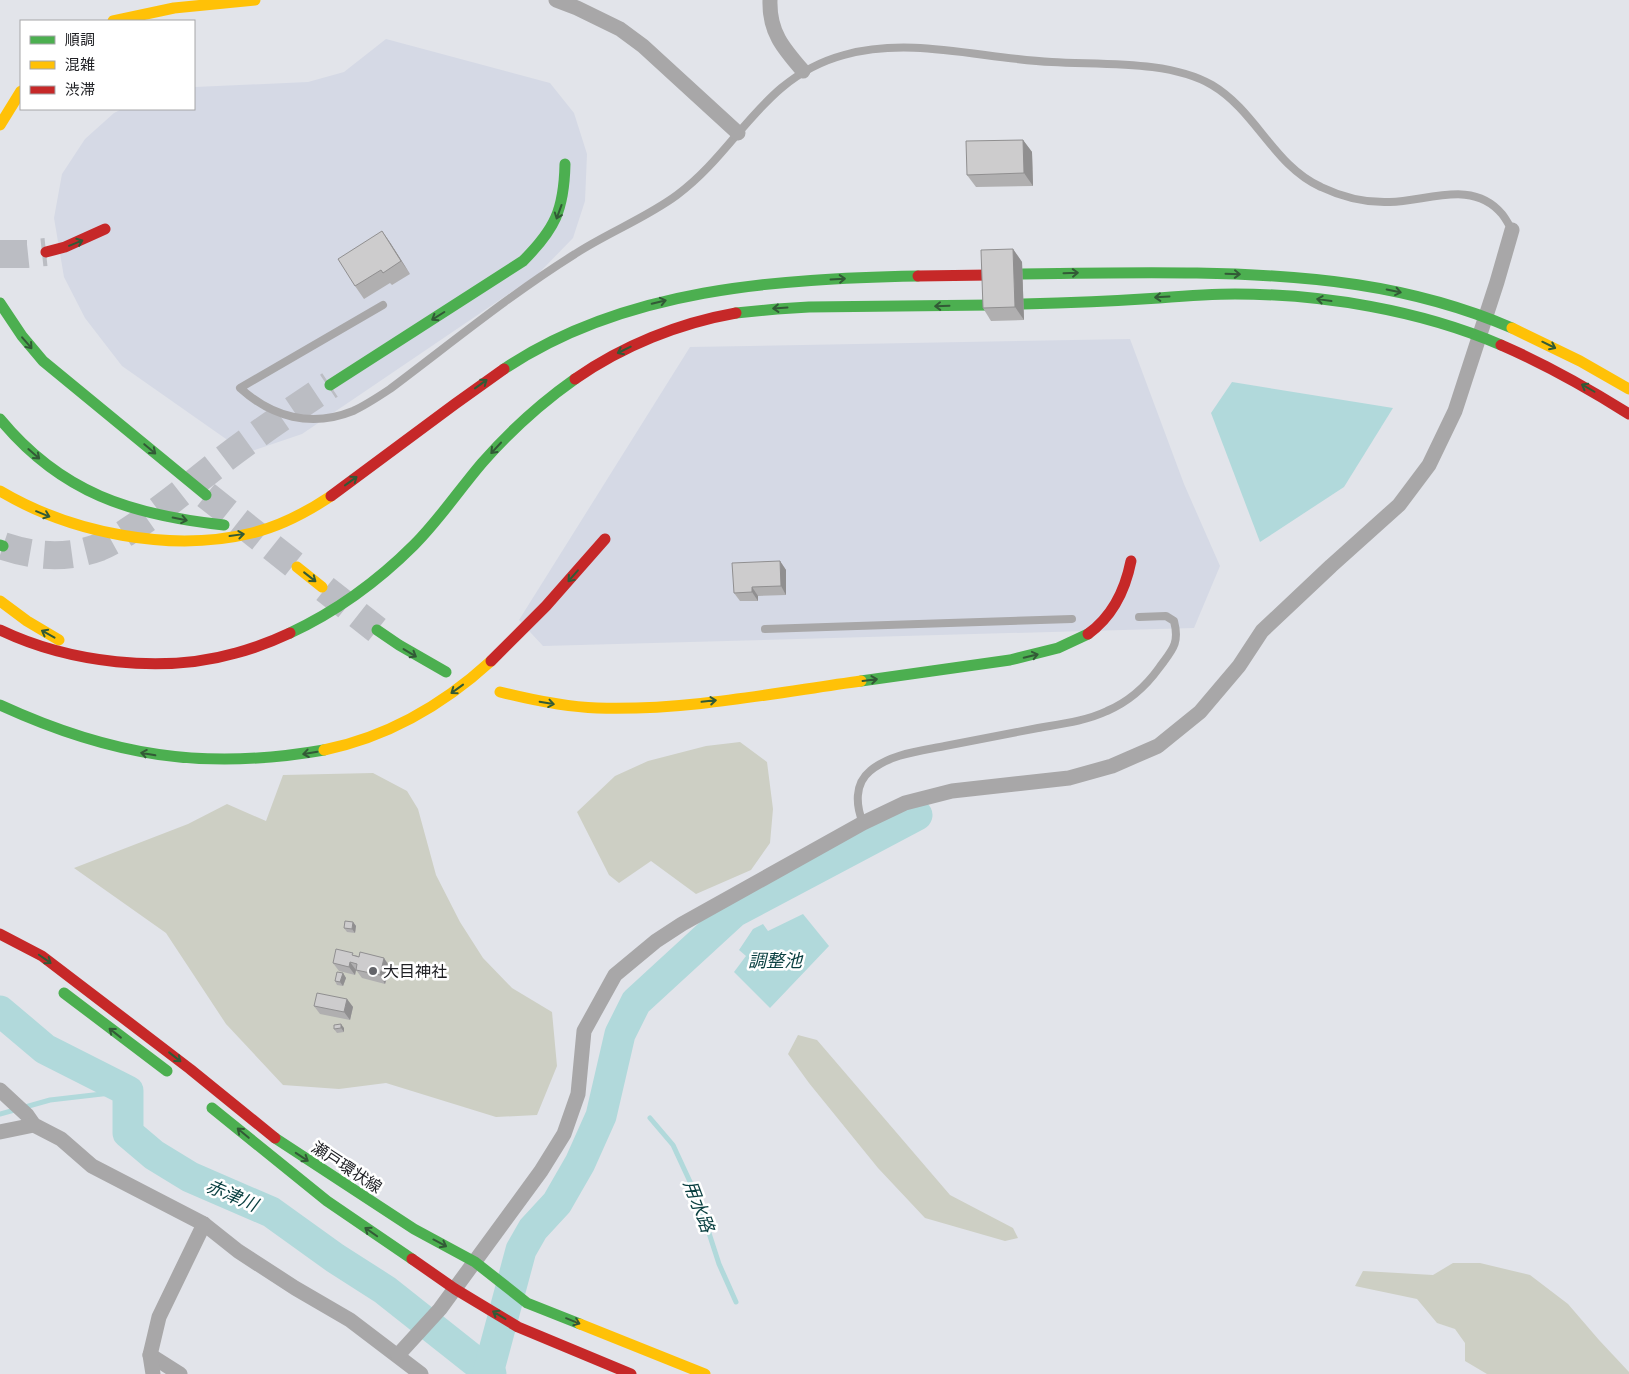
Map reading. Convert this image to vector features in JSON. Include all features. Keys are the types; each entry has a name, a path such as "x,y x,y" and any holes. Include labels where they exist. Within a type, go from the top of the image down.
{"main road":[{"path":"119,20 174,8 255,0"},
{"path":"1,101 20,81"},
{"path":"0,125 20,92"},
{"path":"330,385 524,260 538,247 550,232 563,200 565,164"},
{"path":"46,252 65,247 105,229"},
{"path":"1022,274 1077,272 1286,276 1372,287 1421,297 1505,324 1570,355 1629,390"},
{"path":"0,491 36,512 61,522 115,534 144,538 198,540 245,534 267,529 285,522 334,494 490,378 514,363 557,339 626,311 682,297 748,286 845,279 990,275"},
{"path":"1023,304 1244,294 1282,295 1371,307 1416,316 1501,343 1560,372 1629,414"},
{"path":"0,303 22,336 43,361 206,495"},
{"path":"0,630 36,645 65,653 126,663 154,665 213,660 238,654 264,645 312,622 339,605 392,565 415,544 502,442 524,420 568,383 619,352 650,338 711,318 770,309 991,305"},
{"path":"0,419 32,454 70,482 105,498 136,508 185,520 225,525 266,522 311,508"},
{"path":"0,705 58,730 91,741 130,751 167,757 201,760 236,760 334,748 385,732 412,720 462,686 518,637 605,539"},
{"path":"500,692 563,705 598,708 635,707 721,699 1002,662 1055,649 1090,633 1113,610 1122,594 1131,561"},
{"path":"297,567 322,586"},
{"path":"0,601 27,622 50,636 72,646 126,663"},
{"path":"377,630 399,646 446,672"},
{"name":"瀬戸環状線","path":"1,935 42,956 57,967 190,1069 285,1146 414,1229 475,1262 527,1303 705,1374"},
{"name":"瀬戸環状線","path":"1,935 25,960"},
{"path":"52,983 118,1035 179,1079"},
{"path":"202,1098 262,1150 327,1201 455,1289 518,1327 632,1374"}],"street":[{"path":"556,0 584,11 620,30 643,46 738,132"},
{"path":"770,0 770,14 778,40 803,71"},
{"path":"398,1355 440,1309 541,1171 564,1134 578,1094 584,1031 615,975 656,941 682,924 863,823 905,803 952,791 1069,778 1112,766 1158,746 1200,712 1239,666 1262,631 1331,566 1399,506 1429,465 1455,410 1512,230"},
{"path":"3,1093 30,1120 61,1140 92,1166 204,1224 238,1251 295,1288 350,1320 422,1374"},
{"path":"0,1132 30,1120"},
{"path":"153,1374 150,1355 158,1317 204,1224"},
{"path":"150,1355 180,1374"}],"lane":[{"path":"383,305 240,388 254,401 269,410 287,416 319,419 353,411 390,389 552,269 600,239 674,198 711,165 773,94 803,71 842,55 866,49 889,47 917,47 1040,62 1147,66 1179,72 1212,85 1238,106 1300,175 1320,187 1344,196 1379,203 1463,193 1481,199 1500,211 1512,230"},
{"path":"863,823 857,802 862,780 869,771 888,760 915,752 1077,721 1108,711 1130,697 1150,681 1176,645 1177,632 1174,621 1166,616 1139,617"},
{"path":"765,629 1072,619"}],"shaded area":[{"path":"386,39 550,83 574,113 587,154 585,201 573,238 538,274 302,434 246,453 122,366 85,318 64,277 54,218 62,174 85,139 114,113 120,110 195,110 195,87 308,82 344,72"},
{"path":"1130,339 1184,484 1220,566 1194,628 543,646 519,620 690,347"},
{"path":"740,742 767,762 773,809 770,843 751,870 696,894 651,861 619,883 609,875 577,812 615,776 648,761 706,746"},
{"path":"373,773 407,791 418,809 436,875 460,922 483,958 512,988 552,1012 557,1066 537,1115 496,1117 386,1083 339,1089 283,1085 226,1024 166,933 74,868 188,824 227,804 266,821 283,775"},
{"path":"798,1035 817,1040 950,1195 1013,1228 1018,1238 1005,1241 925,1218 878,1168 788,1054"},
{"path":"1453,1263 1480,1263 1530,1275 1568,1304 1629,1374 1487,1374 1465,1361 1465,1343 1455,1329 1437,1323 1417,1299 1355,1286 1363,1271 1433,1275"}],"water":[{"path":"1232,382 1393,408 1344,487 1260,542 1211,413"},
{"name":"調整池","path":"803,914 829,946 770,1008 734,972 746,956 739,950 753,929 763,924 768,931"}],"building":[{"path":"1023,140 1024,173 967,175 966,141"},
{"path":"382,231 401,261 383,273 381,270 355,286 338,259"},
{"path":"1013,249 1015,307 983,308 981,250"},
{"path":"780,561 781,586 752,587 752,592 734,593 732,563"},
{"path":"345,921 353,922 352,929 344,928"},
{"path":"336,949 353,953 352,955 359,957 360,952 384,958 380,975 356,970 357,964 350,962 349,967 333,963"},
{"path":"337,972 343,973 340,982 335,981"},
{"path":"317,993 347,999 344,1012 314,1006"},
{"path":"341,1024 341,1028 334,1029 334,1025"}],"waterway":[{"path":"488,1373 521,1250 533,1229 557,1203 580,1163 601,1116 620,1034 636,1002 734,912 917,815"},
{"name":"赤津川","path":"0,1011 45,1049 128,1091 128,1133 154,1155 190,1177 271,1212 335,1258 385,1290 491,1374"},
{"path":"0,1114 50,1100 128,1091"},
{"name":"用水路","path":"650,1118 673,1145 698,1199 719,1264 736,1302"}],"tunnel":[{"path":"0,254 46,252"},
{"path":"3,546 39,554 64,555 88,551 105,545 149,517 243,445 330,385"},
{"path":"206,495 297,567"},
{"path":"325,589 377,630"}],"traffic: fast":[{"path":"330,385 523,261 543,239 556,218 563,194 565,164"},
{"path":"1022,274 1197,273 1278,276 1318,280 1358,285 1435,301 1474,313 1512,328"},
{"path":"504,369 551,342 600,321 651,305 704,293 757,285 811,280 918,276"},
{"path":"1023,304 1225,294 1302,297 1370,306 1404,313 1438,322 1501,345"},
{"path":"0,303 22,336 43,361 206,495"},
{"path":"736,313 809,307 991,305"},
{"path":"290,633 340,605 386,571 414,545 482,463 504,440 526,418 575,379"},
{"path":"0,419 23,444 48,465 73,482 100,496 128,507 158,515 224,525"},
{"path":"377,630 446,672"},
{"path":"861,681 1010,660 1058,648 1088,634"},
{"path":"0,705 81,736 120,747 159,754 198,758 238,759 324,750"},
{"path":"64,993 167,1071"},
{"path":"212,1108 327,1201 412,1259"},
{"path":"275,1138 414,1229 475,1262 527,1303 580,1324"}],"traffic: slow":[{"path":"118,20 174,8 255,0"},
{"path":"0,125 20,93"},
{"path":"1512,328 1580,361 1629,389"},
{"path":"0,491 28,506 90,528 155,540 188,541 221,539 273,527 313,508 331,496"},
{"path":"297,567 322,587"},
{"path":"0,601 27,621 59,640"},
{"path":"324,750 370,737 414,717 454,691 491,661"},
{"path":"500,692 572,706 597,708 663,707 729,700 861,681"},
{"path":"580,1324 705,1374"}],"traffic: jam":[{"path":"46,252 65,247 105,229"},
{"path":"918,276 990,275"},
{"path":"575,379 612,356 652,337 693,323 736,313"},
{"path":"1501,345 1566,377 1629,414"},
{"path":"331,496 504,369"},
{"path":"491,661 546,606 605,539"},
{"path":"1088,634 1097,627 1117,602 1131,561"},
{"path":"0,630 27,641 86,657 147,664 178,663 236,653 290,633"},
{"path":"0,934 42,956 190,1069 275,1138"},
{"path":"412,1259 455,1289 518,1327 631,1374"}],"place":[{"name":"大目神社","path":"373,971"}]}
